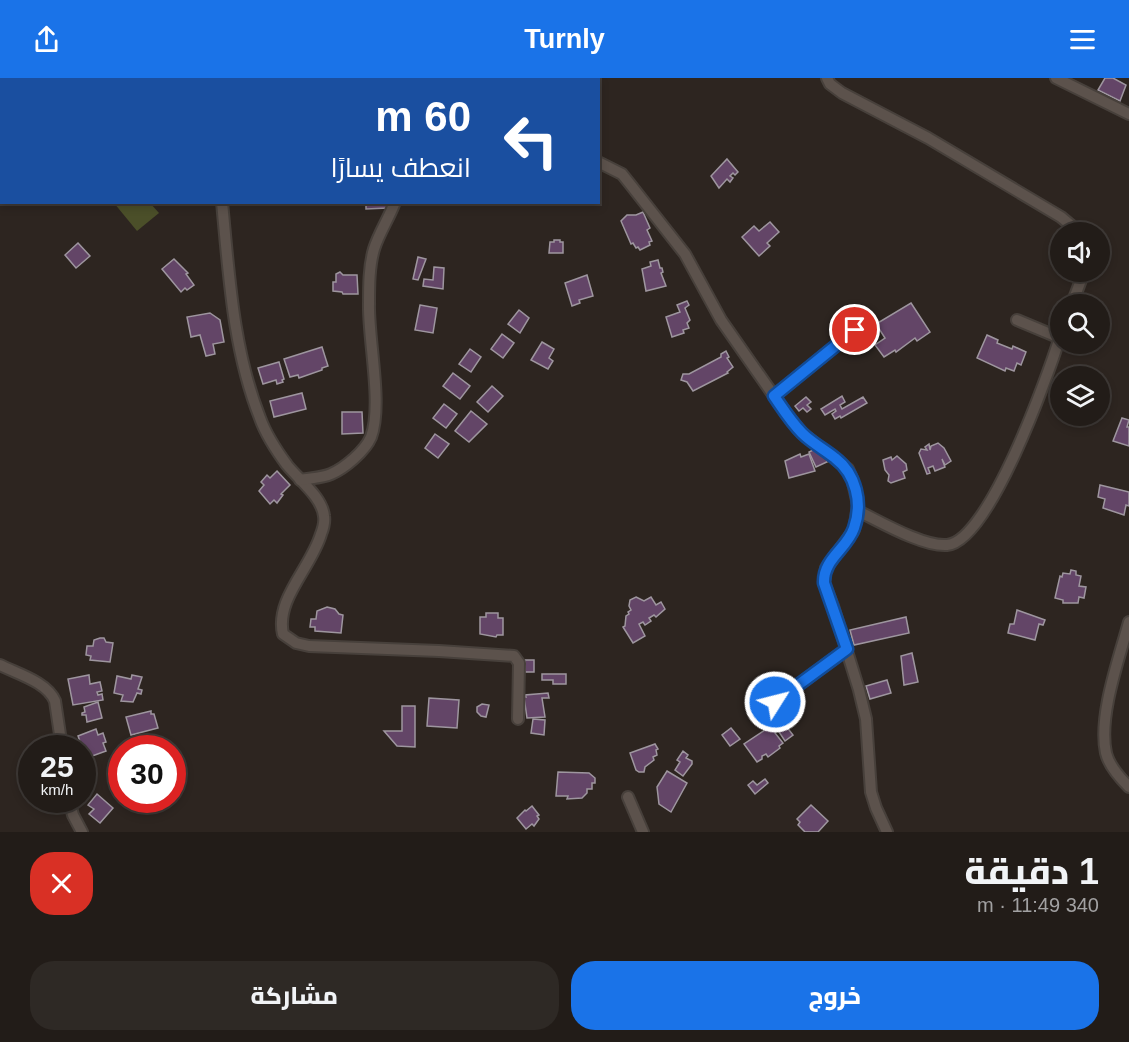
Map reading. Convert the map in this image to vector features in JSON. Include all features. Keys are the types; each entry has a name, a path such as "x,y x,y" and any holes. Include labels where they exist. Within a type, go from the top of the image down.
{"street":[{"path":"827,78 830,84 842,93 928,138 1066,222"},
{"path":"1056,78 1129,114"},
{"path":"600,163 622,174 685,254 722,320 802,433 848,469 857,493 858,511 854,530 849,540 829,563 824,575 824,583 847,649 866,718 871,792 887,832"},
{"path":"222,204 234,319 251,391 268,437 320,504 324,516 318,545 285,600 281,627 283,634 296,643 309,646 514,656 519,663 518,719"},
{"path":"300,480 330,475 353,458 370,438 375,401 369,305 372,260 378,239 394,204"},
{"path":"1017,320 1050,333"},
{"path":"774,396 855,330"},
{"path":"858,511 923,541 946,546 958,542 974,528 1016,456 1054,354"},
{"path":"1129,622 1104,725 1106,755 1120,779 1129,787"},
{"path":"775,702 847,649"},
{"path":"0,665 53,695 56,701 60,735"},
{"path":"628,797 643,832"},
{"path":"72,813 82,832"}],"green space":[{"path":"115,204 151,204 159,213 137,231"}],"building":[{"path":"1105,78 1113,78 1126,85 1120,101 1098,90"},
{"path":"727,159 738,172 730,176 733,178 730,182 727,179 719,188 711,176"},
{"path":"366,204 387,204 387,208 366,209"},
{"path":"643,212 650,228 647,230 652,241 649,242 650,245 640,250 633,243 631,244 621,221 627,215"},
{"path":"770,222 779,232 767,243 770,246 759,256 742,237 754,226 759,231"},
{"path":"554,240 563,242 563,253 549,253 550,242"},
{"path":"78,243 90,256 76,268 65,255"},
{"path":"418,257 426,259 418,280 413,279"},
{"path":"174,259 188,273 186,274 194,285 181,292 162,269"},
{"path":"658,260 666,286 646,291 642,269 651,266 650,262"},
{"path":"434,267 444,268 443,289 423,286 424,279 433,280"},
{"path":"340,272 343,275 357,275 358,294 333,291 333,282 336,282 336,274"},
{"path":"587,275 593,296 579,300 580,303 572,306 565,283"},
{"path":"687,301 689,305 685,308 690,320 687,323 689,328 683,330 684,333 672,337 666,317 680,312 677,305"},
{"path":"911,303 930,332 917,341 915,338 896,352 895,350 884,357 875,345 885,338 876,324"},
{"path":"420,305 437,308 433,333 415,330"},
{"path":"519,310 529,318 520,333 508,324"},
{"path":"210,313 220,320 224,342 213,344 215,354 206,356 200,335 191,337 187,317"},
{"path":"502,334 514,343 503,358 491,349"},
{"path":"987,335 998,340 997,343 1012,349 1013,346 1026,352 1021,365 1017,363 1014,371 1006,368 1005,371 977,358"},
{"path":"542,342 554,349 549,358 553,361 548,369 531,360"},
{"path":"322,347 328,366 299,378 298,375 290,377 284,359"},
{"path":"470,349 481,357 471,372 459,364"},
{"path":"726,351 729,357 727,358 733,367 728,373 693,391 687,382 681,380 683,374 689,374 721,357 721,354"},
{"path":"279,362 283,382 277,384 276,380 263,384 258,368"},
{"path":"453,373 470,386 460,399 443,386"},
{"path":"492,386 503,396 488,412 477,402"},
{"path":"302,393 306,409 274,417 270,401"},
{"path":"842,396 845,402 840,405 842,409 863,397 867,403 841,418 840,416 835,419 832,414 836,411 835,409 825,415 821,409"},
{"path":"806,397 811,402 807,405 811,409 807,412 803,408 799,411 795,406"},
{"path":"444,404 457,414 446,428 433,418"},
{"path":"471,411 487,424 469,442 455,431"},
{"path":"342,412 362,412 363,433 342,434"},
{"path":"1122,418 1129,420 1127,427 1129,427 1129,446 1113,441"},
{"path":"435,434 449,444 438,458 425,448"},
{"path":"938,443 944,448 951,461 945,465 942,459 945,467 935,471 933,466 928,468 930,473 927,474 919,453 921,449 927,450 925,447 929,444 930,450 931,446"},
{"path":"817,448 831,460 816,467 809,452"},
{"path":"800,454 801,457 809,454 815,471 789,478 785,461"},
{"path":"897,456 906,464 907,470 903,472 905,478 891,483 888,481 889,475 885,470 883,460 891,457 892,460"},
{"path":"277,471 290,485 281,494 283,495 277,503 274,500 270,504 259,491 264,485 261,482 267,475 270,478"},
{"path":"1100,485 1129,492 1129,506 1126,505 1124,515 1103,508 1105,499 1098,497"},
{"path":"1071,570 1081,576 1079,586 1086,587 1084,598 1079,597 1078,603 1063,603 1063,600 1055,598 1060,576 1062,577 1063,573 1070,574"},
{"path":"636,597 644,601 651,597 656,605 661,602 665,609 656,617 654,615 649,618 651,621 645,625 643,622 639,624 645,636 633,643 623,627 626,616 631,610 630,600"},
{"path":"327,607 343,615 341,633 315,631 315,627 310,627 311,619 316,619 317,611"},
{"path":"1017,610 1045,620 1043,625 1039,624 1035,640 1008,633 1010,624 1014,624"},
{"path":"486,613 498,613 498,618 503,618 503,635 496,637 480,634 480,617 486,617"},
{"path":"906,617 909,633 854,645 850,630"},
{"path":"100,638 113,643 110,662 90,660 91,656 86,655 87,646 93,646 94,640"},
{"path":"912,653 918,682 904,685 901,656"},
{"path":"525,660 534,660 534,672 525,672"},
{"path":"542,674 566,674 566,684 553,684 553,680 542,680"},
{"path":"89,675 90,684 100,682 102,691 97,692 98,695 102,694 103,700 73,705 68,679"},
{"path":"132,675 142,677 138,689 142,690 141,694 137,693 133,702 121,701 123,695 114,693 117,676 131,679"},
{"path":"887,680 891,693 870,699 866,686"},
{"path":"548,693 549,698 542,698 545,717 527,718 525,695"},
{"path":"429,698 459,700 457,728 427,726"},
{"path":"98,702 102,718 87,722 86,715 82,715 85,712 84,707"},
{"path":"482,704 489,705 486,717 477,712 477,707"},
{"path":"402,706 415,706 415,747 397,746 384,731 402,731"},
{"path":"151,711 158,728 131,735 126,717"},
{"path":"533,719 545,720 544,735 531,733"},
{"path":"771,726 774,727 775,733 783,743 768,757 766,754 757,762 744,744"},
{"path":"786,726 793,735 785,741 779,732"},
{"path":"731,728 740,739 730,746 722,735"},
{"path":"96,729 98,735 103,733 106,751 96,755 96,735 81,735"},
{"path":"655,744 658,749 656,750 657,755 645,767 644,772 639,772 636,770 630,753"},
{"path":"683,751 688,755 686,758 692,761 692,764 683,776 675,770 680,762 677,760"},
{"path":"667,771 687,783 671,812 659,804 657,787"},
{"path":"558,772 589,773 595,778 595,783 592,783 592,789 587,789 587,793 582,798 567,799 568,796 556,796"},
{"path":"765,779 768,783 755,794 748,785 753,781 757,785"},
{"path":"96,795 108,804 109,813 100,823 89,814 96,813"},
{"path":"811,805 828,821 818,832 805,832 798,825 800,822 797,819"},
{"path":"532,806 539,815 537,816 539,819 534,826 532,824 526,829 517,818"}],"route":[{"path":"775,702 847,649 824,583 824,575 829,563 849,540 854,530 858,505 857,493 848,469 802,433 774,396 855,330"}]}
